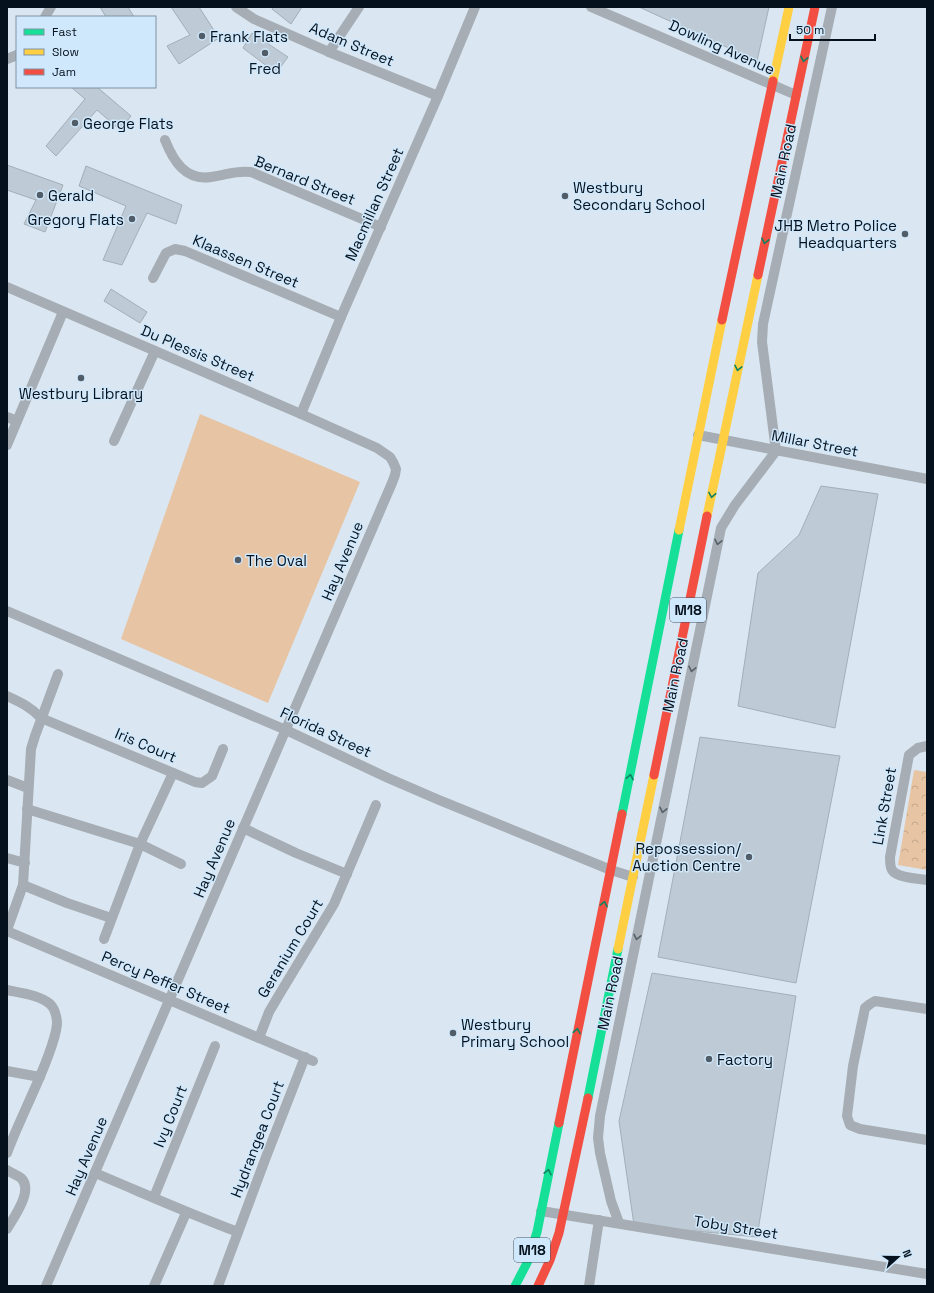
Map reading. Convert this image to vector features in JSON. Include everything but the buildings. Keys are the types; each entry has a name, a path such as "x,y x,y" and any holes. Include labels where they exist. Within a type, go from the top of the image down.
{"main road":[{"name":"Main Road","path":"541,1211 698,435 790,7"},
{"name":"Main Road","path":"564,1214 723,439 815,7"},
{"name":"M18","path":"515,1286 533,1248 541,1211"},
{"name":"M18","path":"538,1286 555,1248 564,1214"}],"street":[{"path":"46,16 51,7"},
{"name":"Adam Street","path":"236,7 254,19 329,52 438,96"},
{"path":"329,52 359,7"},
{"name":"Macmillan Street","path":"302,414 341,317 476,7"},
{"name":"Dowling Avenue","path":"591,7 796,95"},
{"name":"Main Road","path":"619,1223 611,1201 600,1153 598,1138 600,1116 721,528 735,504 776,451 762,342 763,324 832,7"},
{"name":"Bernard Street","path":"164,140 171,156 185,171 204,178 240,171 251,172 381,227"},
{"name":"Klaassen Street","path":"153,278 166,253 175,249 185,251 341,317"},
{"name":"Du Plessis Street","path":"7,287 302,414 377,448"},
{"path":"7,445 63,312"},
{"path":"114,441 155,351"},
{"path":"7,416 17,421"},
{"name":"Millar Street","path":"698,435 927,479"},
{"name":"Hay Avenue","path":"46,1286 395,475 396,468 394,462 390,457 377,448"},
{"name":"Florida Street","path":"7,611 286,730 388,778 439,800 611,870 633,877"},
{"path":"7,931 23,885 31,749 58,674"},
{"name":"Iris Court","path":"7,696 26,705 35,711 41,718 195,782 202,783 212,776 223,749"},
{"name":"Link Street","path":"922,747 909,755 890,857 892,870 895,873 903,876 927,880"},
{"path":"104,938 140,844 173,773"},
{"path":"7,780 28,788"},
{"name":"Geranium Court","path":"259,1038 270,1012 324,922 347,874 376,806"},
{"path":"27,809 140,844 181,864"},
{"path":"243,828 296,853 347,874"},
{"path":"7,858 25,863"},
{"path":"23,885 67,903 111,918"},
{"name":"Percy Peffer Street","path":"7,931 309,1059"},
{"path":"7,990 27,994 51,1004 55,1011 57,1025 40,1077 20,1120 7,1153"},
{"path":"927,1009 875,1001 865,1008 853,1066 847,1116 850,1125 860,1129 927,1140"},
{"name":"Ivy Court","path":"154,1197 215,1046"},
{"name":"Hydrangea Court","path":"218,1286 238,1232 309,1059"},
{"path":"7,1071 40,1077"},
{"path":"7,1170 21,1178 26,1188 23,1199 7,1229"},
{"path":"95,1173 154,1197 186,1213 238,1232"},
{"name":"Toby Street","path":"541,1211 927,1274"},
{"path":"154,1286 186,1213"},
{"path":"589,1286 599,1220"}],"green space":[{"name":"The Oval","path":"200,414 360,482 268,703 121,639"},
{"path":"914,770 927,772 927,870 898,865"}],"traffic: fast":[{"path":"622,814 679,530"},
{"path":"588,1098 618,949"},
{"path":"515,1286 527,1263 537,1232 559,1123"}],"traffic: slow":[{"path":"773,81 789,7"},
{"path":"707,516 758,275"},
{"path":"679,530 722,320"},
{"path":"618,949 654,775"}],"traffic: jam":[{"path":"758,275 815,7"},
{"path":"722,320 773,81"},
{"path":"654,775 707,516"},
{"path":"559,1123 622,814"},
{"path":"538,1286 550,1260 559,1233 588,1098"}],"place":[{"name":"Frank Flats","path":"202,36"},
{"name":"Fred","path":"265,53"},
{"name":"George Flats","path":"75,123"},
{"name":"Gerald","path":"40,195"},
{"name":"Westbury Secondary School","path":"565,196"},
{"name":"Gregory Flats","path":"132,219"},
{"name":"JHB Metro Police Headquarters","path":"905,234"},
{"name":"Westbury Library","path":"81,378"},
{"name":"The Oval","path":"238,560"},
{"name":"Repossession/ Auction Centre","path":"749,857"},
{"name":"Westbury Primary School","path":"453,1033"},
{"name":"Factory","path":"709,1059"}]}
